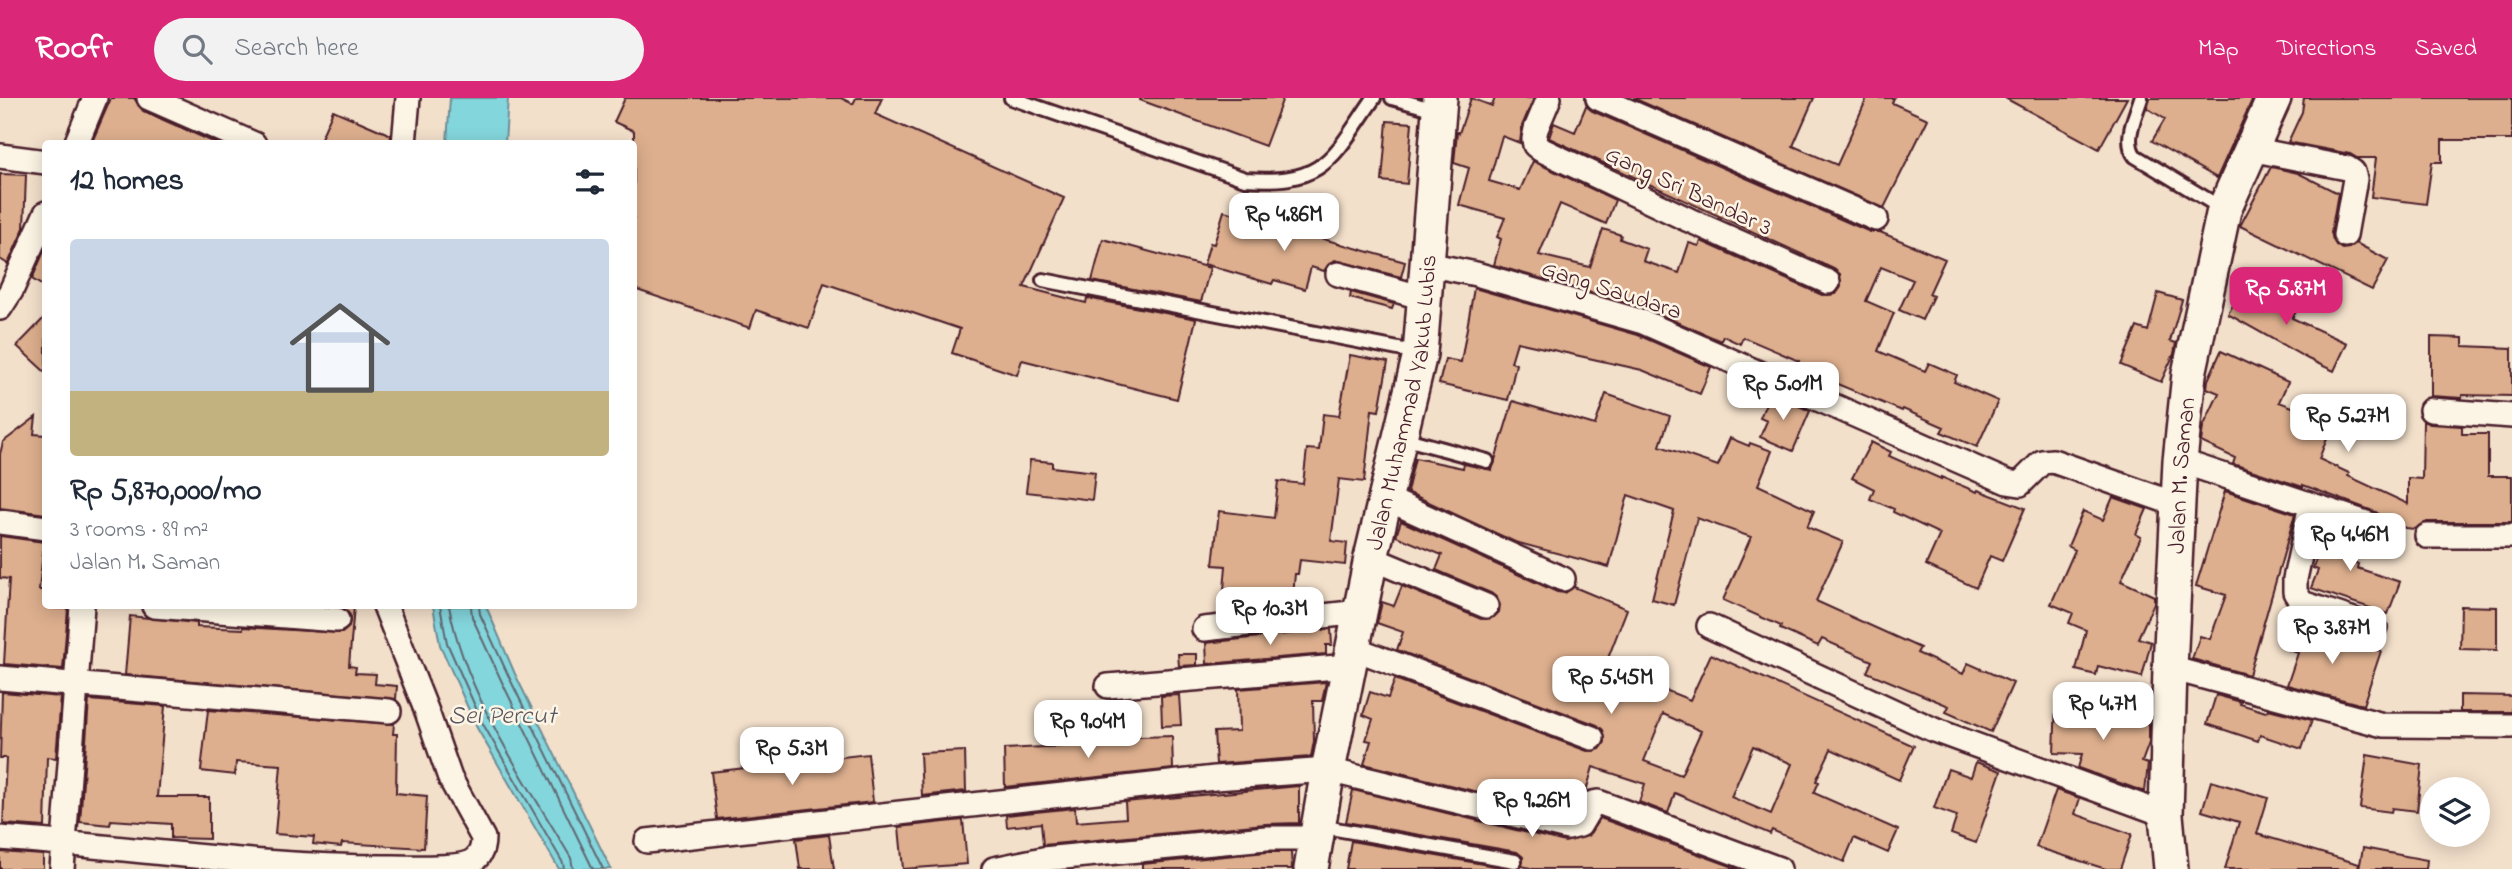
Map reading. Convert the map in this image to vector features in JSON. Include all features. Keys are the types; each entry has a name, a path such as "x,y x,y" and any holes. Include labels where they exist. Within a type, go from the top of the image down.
{"street":[{"path":"78,140 95,98"},
{"path":"149,98 245,140"},
{"path":"404,140 408,98"},
{"name":"Gang Sri Bandar 3","path":"1549,98 1534,139 1540,149 1828,282"},
{"path":"1598,98 1875,219"},
{"name":"Jalan M. Saman","path":"2171,869 2166,815 2170,667 2180,461 2189,373 2224,210 2274,98"},
{"name":"Jalan Muhammad Yakub Lubis","path":"1315,844 1371,558 1420,354 1439,105"},
{"path":"2250,149 2347,168 2353,172 2355,179 2345,235"},
{"path":"0,156 42,161"},
{"path":"0,308 11,291 42,222"},
{"name":"Gang Saudara","path":"1427,264 1476,274 1643,322 2007,482 2020,484 2042,463 2053,461 2178,505"},
{"path":"1338,274 1424,298"},
{"path":"2431,411 2512,416"},
{"path":"2180,461 2372,525"},
{"path":"1385,498 1563,579"},
{"path":"2311,505 2295,579 2295,592 2302,603 2375,627"},
{"path":"0,522 42,527"},
{"path":"2427,536 2512,536"},
{"path":"1371,558 1486,607"},
{"path":"62,869 82,609"},
{"path":"193,609 337,620"},
{"path":"0,838 347,868 467,864 477,858 483,848 483,838 450,778 386,609"},
{"path":"1205,629 1360,612"},
{"path":"1709,626 1934,730 2166,815"},
{"path":"1108,686 1351,657 1592,738"},
{"path":"2170,667 2383,725 2512,726"},
{"path":"0,678 390,711"},
{"path":"647,841 1215,778 1328,771 1568,828 1580,825 1593,803 1598,803 1779,869"},
{"path":"994,869 1043,859 1266,838 1315,844"}],"lane":[{"path":"1011,98 1245,179 1274,181 1305,175 1331,160 1374,98"},
{"path":"1392,98 1439,105"},
{"path":"2141,98 2129,149 2135,156 2224,210"},
{"path":"1043,280 1420,354"},
{"path":"1399,437 1487,461"},
{"path":"1315,844 1515,861"}],"water":[{"path":"450,98 508,98 505,140 447,140"},
{"name":"Sei Percut","path":"434,609 487,609 515,674 611,869 559,869 477,728 440,645"}],"building":[{"path":"111,98 134,98 143,111 209,140 93,140"},
{"path":"625,98 841,98 853,104 856,98 882,98 875,114 1064,198 1024,287 1086,303 1087,298 1196,319 1177,399 1022,360 1017,375 952,353 960,329 824,283 809,328 756,310 750,328 637,290 637,140 634,140 634,131 614,122"},
{"path":"1140,98 1283,98 1265,146"},
{"path":"1471,98 1492,106 1495,98 1534,98 1522,126 1520,143 1502,136 1489,181 1520,190 1533,161 1615,200 1606,224 1560,204 1539,255 1590,267 1603,229 1647,249 1643,261 1679,273 1689,243 1699,246 1701,241 1822,295 1836,294 1841,287 1840,274 1834,269 1549,138 1554,123 1575,132 1586,106 1592,111 1870,232 1880,232 1945,259 1929,294 1933,296 1922,320 1899,310 1913,280 1881,267 1866,301 1894,313 1878,351 1925,371 1929,363 1957,375 1954,382 1998,401 1977,447 1941,432 1944,427 1903,409 1902,411 1823,378 1820,385 1793,373 1799,361 1743,337 1740,344 1723,336 1721,341 1647,309 1494,265 1501,239 1497,237 1505,218 1459,205 1469,168 1454,163 1457,132 1459,133"},
{"path":"1633,98 1814,98 1793,146 1837,165 1867,98 1894,98 1892,103 1928,119 1884,208"},
{"path":"2005,98 2127,98 2099,149"},
{"path":"2150,98 2253,98 2217,178 2152,141 2165,119 2147,108"},
{"path":"2304,98 2512,98 2512,140 2442,140 2442,162 2432,162 2426,204 2371,197 2376,158 2357,158 2350,154 2288,142 2302,112"},
{"path":"333,110 391,135 390,140 321,138"},
{"path":"1387,121 1412,123 1407,184 1382,181"},
{"path":"2271,167 2298,173 2338,193 2331,233 2336,245 2342,249 2356,243 2388,260 2372,290 2240,226"},
{"path":"0,174 26,175 24,228 8,264 0,259"},
{"path":"1224,211 1405,262 1401,277 1335,260 1324,271 1311,267 1305,289 1274,280 1272,284 1204,264 1210,243 1214,244"},
{"path":"1103,239 1210,268 1201,302 1092,281"},
{"path":"42,256 42,285 32,279"},
{"path":"2246,282 2297,310 2292,318 2347,343 2334,371 2228,314"},
{"path":"1474,288 1638,335 1711,367 1700,394 1642,370 1517,342 1511,362 1516,364 1508,400 1439,384 1445,359 1461,362"},
{"path":"1351,292 1394,304 1392,309 1350,298"},
{"path":"2158,293 2182,300 2170,341 2176,343 2174,354 2161,382 2121,365 2137,327 2148,331"},
{"path":"42,320 42,369 17,346"},
{"path":"2431,337 2463,338 2463,346 2512,348 2512,396 2431,396"},
{"path":"2221,351 2288,382 2279,402 2333,422 2319,459 2408,504 2408,478 2422,479 2423,421 2462,426 2462,434 2488,434 2488,476 2512,476 2512,522 2427,522 2415,529 2405,528 2384,519 2376,512 2303,485 2233,464 2235,458 2201,442 2203,427 2219,393 2207,388"},
{"path":"1350,355 1388,362 1379,411 1372,410 1364,482 1339,479 1331,541 1347,543 1345,565 1300,560 1298,574 1295,574 1292,605 1222,613 1226,566 1213,565 1219,511 1274,518 1278,481 1303,484 1307,449 1319,450 1323,414 1339,416"},
{"path":"1770,393 1810,411 1793,451 1760,437 1767,421 1760,418"},
{"path":"1606,394 1670,416 1660,446 1718,466 1730,438 1772,451 1758,485 1814,511 1807,527 1843,542 1816,601 1920,648 1917,653 1963,674 1968,663 2013,683 1991,732 1946,712 1949,706 1867,672 1872,661 1822,639 1818,646 1723,600 1751,537 1697,518 1674,605 1652,599 1674,511 1628,495 1609,567 1515,542 1407,492 1415,458 1463,468 1464,464 1492,470 1513,401 1595,425"},
{"path":"36,417 34,434 42,435 42,513 0,508 0,454 3,442"},
{"path":"1871,442 1891,452 1889,456 1941,479 2025,508 2002,561 1990,556 1976,588 1926,565 1940,534 1870,499 1874,489 1852,478"},
{"path":"1030,460 1052,462 1052,467 1095,472 1092,500 1026,492"},
{"path":"2225,491 2295,514 2249,675 2192,659 2200,636 2210,639 2226,595 2196,586"},
{"path":"2113,497 2147,509 2136,534 2141,537 2121,581 2154,596 2154,603 2138,638 2151,642 2142,677 2098,666 2096,675 2076,670 2086,630 2069,623 2073,613 2051,604 2075,550 2068,546 2083,511 2103,520"},
{"path":"1401,521 1557,592 1565,593 1574,587 1627,609 1605,666 1690,700 1711,654 1914,746 1899,780 1831,749 1816,781 1819,782 1814,793 1898,830 1888,853 1854,838 1844,862 1772,830 1770,834 1675,793 1668,813 1639,802 1645,784 1593,767 1586,791 1568,814 1364,764 1371,741 1366,740 1373,719 1363,715 1370,692 1388,698 1395,679 1587,751 1600,749 1605,742 1603,730 1597,725 1397,650 1403,632 1377,623 1382,602 1394,606 1402,586 1481,619 1494,617 1499,612 1500,605 1491,593 1436,570 1442,555 1396,536","holes":["1663,714 1701,731 1681,775 1644,761","1753,746 1792,764 1771,814 1731,797"]},
{"path":"2328,525 2363,537 2354,562 2358,564 2357,568 2400,582 2388,614 2311,588 2318,570 2313,568"},
{"path":"0,536 42,542 39,590 42,590 42,609 68,609 63,669 4,664 9,579 0,578"},
{"path":"2461,606 2497,607 2497,650 2460,649"},
{"path":"345,609 354,609 349,666 356,667 355,673 376,674 375,684 397,686 396,699 125,675 130,616 197,623 197,627 342,633 349,627 350,615"},
{"path":"2297,627 2313,633 2314,629 2381,651 2363,705 2287,685 2298,653 2289,650"},
{"path":"1331,629 1332,645 1326,645 1326,654 1207,664 1206,643"},
{"path":"1178,654 1197,654 1197,665 1179,666"},
{"path":"1326,682 1322,701 1313,701 1314,741 1311,757 1216,764 1214,732 1239,731 1238,689"},
{"path":"2,692 61,697 56,758 47,757 45,827 3,824 6,758 0,758"},
{"path":"1179,695 1181,725 1162,726 1161,696"},
{"path":"2216,695 2266,712 2268,709 2312,720 2302,749 2260,735 2258,741 2207,724"},
{"path":"2460,695 2512,696 2512,712 2460,712"},
{"path":"89,700 165,706 157,797 209,797 209,839 171,838 171,824 111,820 110,825 80,822"},
{"path":"2056,700 2080,701 2149,724 2149,743 2142,762 2148,764 2145,792 2078,768 2082,754 2054,753"},
{"path":"208,710 394,724 393,734 397,734 396,793 427,796 424,848 342,843 341,847 313,844 314,837 275,834 281,765 236,762 235,775 201,771"},
{"path":"1172,736 1173,769 1005,787 1004,749 1066,746 1065,743 1107,741 1107,738"},
{"path":"965,751 966,791 922,796 920,753"},
{"path":"868,754 873,802 717,819 711,772"},
{"path":"2367,755 2422,765 2417,811 2392,808 2391,812 2360,808"},
{"path":"1976,762 2001,771 1976,843 1951,834 1957,816 1934,808 1948,769 1971,777"},
{"path":"2211,781 2268,798 2257,834 2359,864 2358,869 2225,869 2239,822 2202,811"},
{"path":"1299,786 1299,823 1043,845 1041,823 1007,827 1006,815 1075,808 1076,822 1126,818 1125,802"},
{"path":"1353,790 1565,842 1588,836 1600,818 1739,869 1534,869 1522,866 1523,857 1517,852 1346,822"},
{"path":"2056,790 2080,798 2075,814 2132,834 2120,869 2106,869 2036,847"},
{"path":"963,820 967,864 903,869 899,827"},
{"path":"829,835 834,869 800,869 796,839"},
{"path":"1351,841 1500,867 1500,869 1346,869"},
{"path":"2363,848 2427,860 2426,869 2359,869"},
{"path":"0,852 43,855 43,869 0,869"},
{"path":"1291,852 1292,869 1142,869 1142,864"}]}
